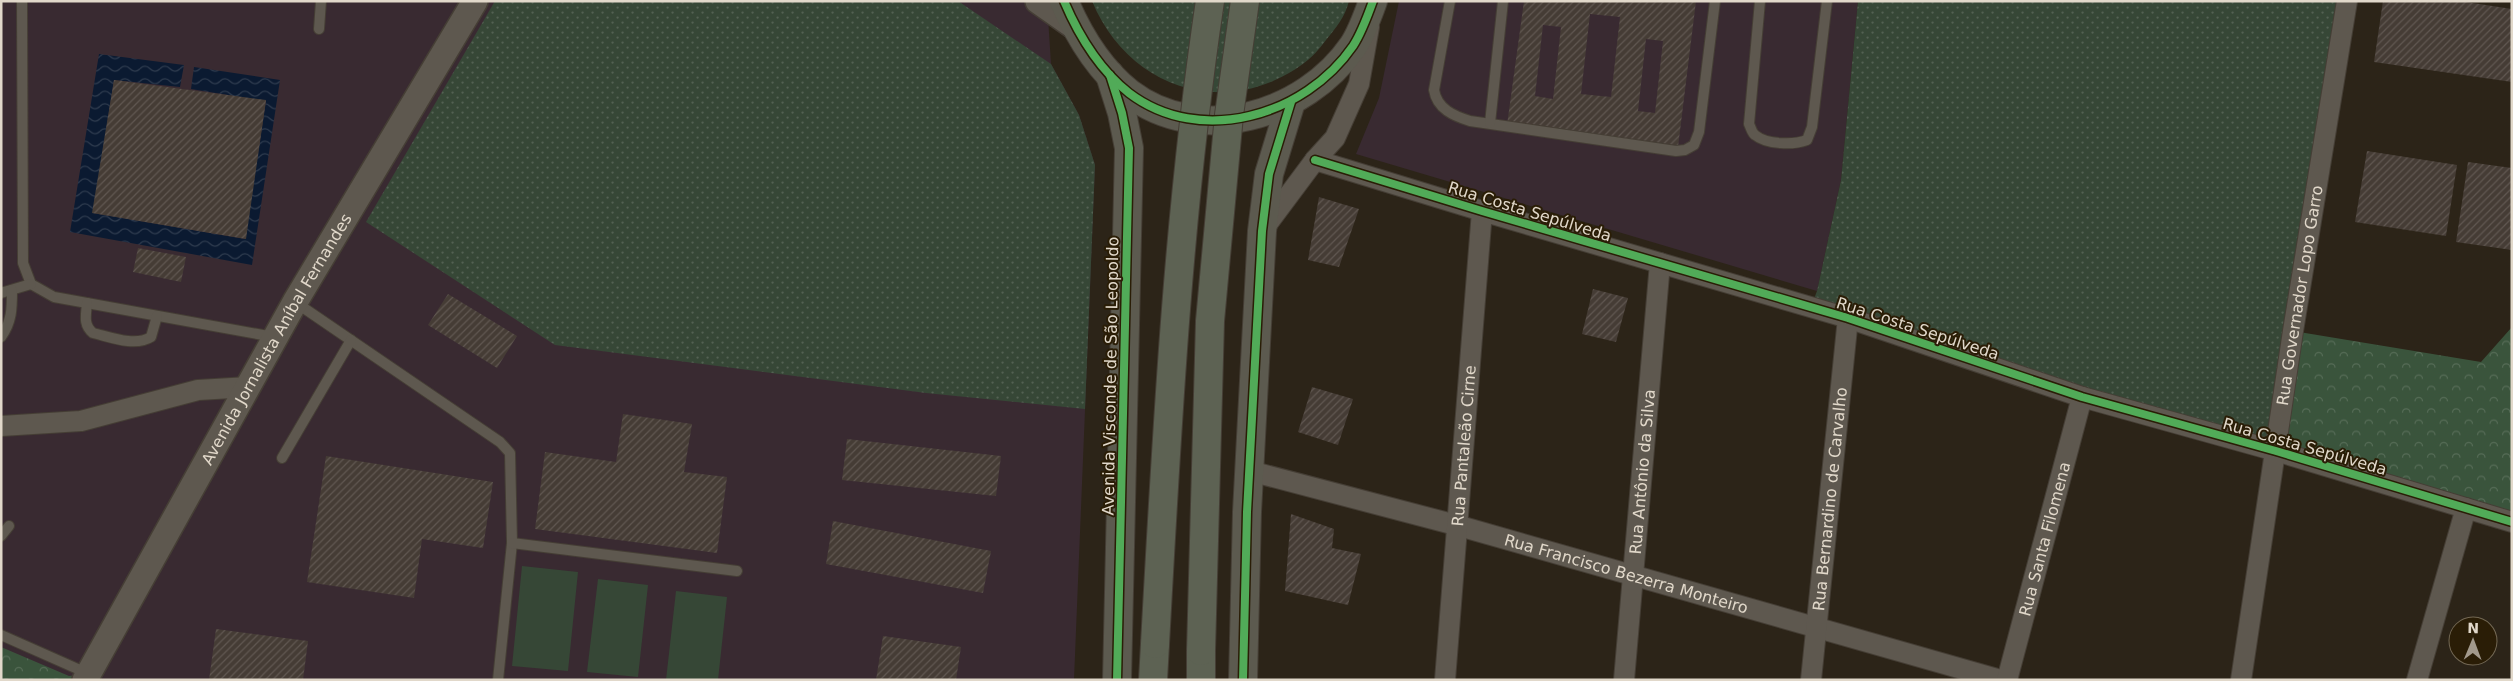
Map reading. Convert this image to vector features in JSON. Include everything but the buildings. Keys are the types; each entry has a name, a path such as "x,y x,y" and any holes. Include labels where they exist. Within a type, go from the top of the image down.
{"highway":[{"path":"1154,680 1172,348 1194,110 1210,1"},
{"path":"1201,680 1210,321 1229,115 1246,1"}],"main road":[{"path":"1064,1 1075,27 1110,75 1130,93 1152,107 1177,116 1203,121 1230,121 1256,116 1291,102 1321,81 1353,46 1373,2"},
{"name":"Avenida Visconde de São Leopoldo","path":"1110,75 1122,113 1129,148 1116,680"},
{"path":"1243,680 1250,471 1262,231 1270,174 1291,102"}],"street":[{"name":"Avenida Jornalista Aníbal Fernandes","path":"87,677 295,302 475,1"},
{"path":"1038,1 1075,27"},
{"name":"Rua Governador Lopo Garro","path":"2241,680 2293,331 2347,1"},
{"path":"1262,231 1315,160 1334,138 1359,84 1373,2"},
{"name":"Rua Costa Sepúlveda","path":"1315,160 1848,318 2082,397 2276,451 2512,522"},
{"name":"Rua Pantaleão Cirne","path":"1445,680 1482,211"},
{"name":"Rua Antônio da Silva","path":"1624,680 1660,263"},
{"name":"Rua Bernardino de Carvalho","path":"1812,680 1848,318"},
{"path":"1,426 81,421 198,390 249,387"},
{"name":"Rua Santa Filomena","path":"2007,680 2082,397"},
{"name":"Rua Francisco Bezerra Monteiro","path":"1250,471 1456,525 1816,629 2001,680"},
{"path":"2417,680 2466,508"}],"lane":[{"path":"22,1 23,263 31,284 54,297 276,337"},
{"path":"318,29 321,1"},
{"path":"1450,1 1434,90 1436,99 1454,116 1668,150 1685,150 1694,145 1699,132 1715,1"},
{"path":"1490,122 1503,1"},
{"path":"1760,1 1749,124 1754,134 1765,140 1797,143 1807,140 1812,128 1827,1"},
{"path":"1,336 8,327 12,310 6,292 31,284"},
{"path":"295,302 500,442 510,452 512,543 498,680"},
{"path":"87,303 86,323 88,329 93,333 136,342 144,341 151,337 157,316"},
{"path":"282,458 350,340"},
{"path":"1,536 8,526"},
{"path":"512,543 737,571"},
{"path":"1,634 87,677"}],"shaded area":[{"path":"1,1 1047,1 1051,64 1079,115 1095,165 1074,680 1,680"},
{"path":"1399,1 1858,1 1841,180 1817,291 1356,154 1379,98"}],"green space":[{"path":"495,1 958,1 1051,64 1079,115 1095,165 1085,409 926,393 555,345 366,222"},
{"path":"1092,1 1349,1 1337,27 1321,47 1289,73 1273,81 1245,90 1217,92 1191,89 1166,80 1143,67 1122,49 1105,27"},
{"path":"1858,1 2339,1 2276,451 1811,307 1817,291 1841,180"},
{"path":"2512,327 2512,520 2276,451 2293,331 2481,362"},
{"path":"522,566 578,572 568,671 512,666"},
{"path":"598,579 648,585 638,677 587,672"},
{"path":"676,591 727,597 718,680 666,680"},
{"path":"1,647 69,676 89,674 85,680 1,680"}],"water":[{"path":"99,54 184,65 180,87 114,80 93,213 245,239 266,101 191,89 194,67 280,80 252,265 70,232"}],"cycle path":[{"path":"1064,1 1091,51 1118,84 1129,93 1157,109 1187,118 1218,120 1250,116 1280,106 1308,90 1333,70 1353,46 1362,30 1373,1"},
{"path":"1110,75 1122,113 1129,148 1117,680"},
{"path":"1243,680 1247,512 1262,231 1269,174 1291,102"},
{"path":"1315,160 1848,318 2082,397 2276,451 2512,522"}]}
